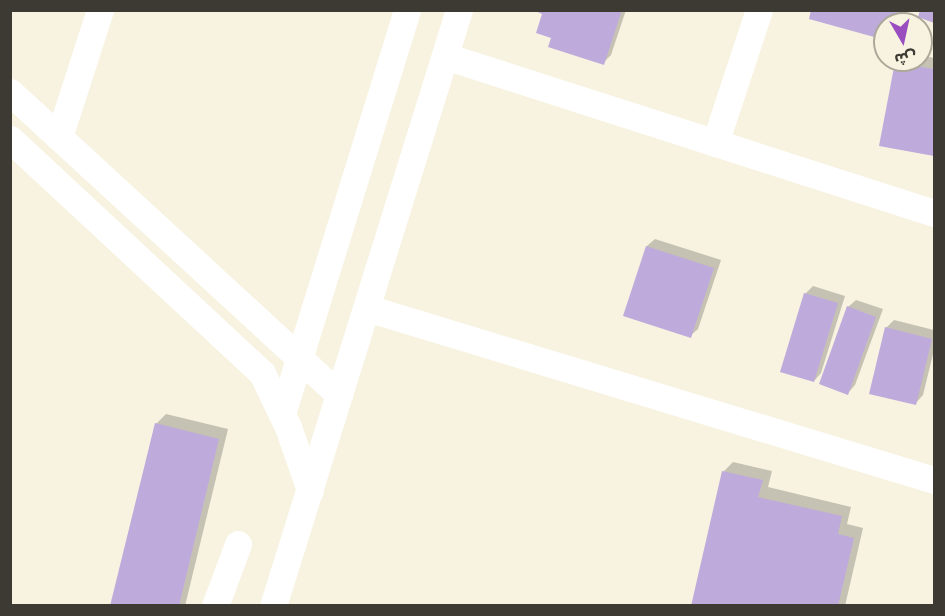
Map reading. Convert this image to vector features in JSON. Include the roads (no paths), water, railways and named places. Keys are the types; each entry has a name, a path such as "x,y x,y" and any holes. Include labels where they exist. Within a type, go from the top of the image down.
{"street":[{"path":"59,137 99,10"},
{"path":"282,414 407,10"},
{"path":"273,606 459,10"},
{"path":"716,142 759,10"},
{"path":"445,56 934,213"},
{"path":"10,92 339,396"},
{"path":"10,139 262,373 282,414 309,490"},
{"path":"367,308 934,480"},
{"path":"215,606 238,544"}]}
